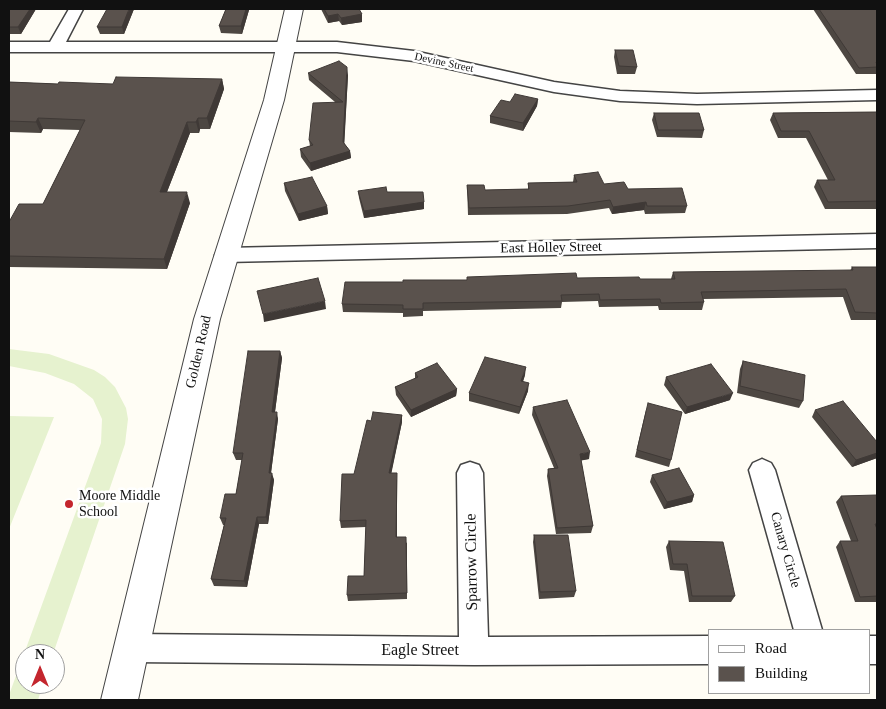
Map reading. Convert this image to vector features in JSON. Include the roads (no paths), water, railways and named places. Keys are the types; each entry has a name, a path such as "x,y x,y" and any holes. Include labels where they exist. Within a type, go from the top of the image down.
{"street":[{"path":"55,48 76,9"},
{"name":"Golden Road","path":"119,700 207,318 274,100 294,9"},
{"name":"Devine Street","path":"9,48 337,47 433,59 571,90 620,96 697,99 877,95"},
{"name":"East Holley Street","path":"225,255 877,241"},
{"name":"Canary Circle","path":"762,470 808,629"},
{"name":"Sparrow Circle","path":"470,473 474,651"},
{"name":"Eagle Street","path":"130,648 474,651 708,650"}],"place":[{"name":"Moore Middle School","path":"69,504"}]}
